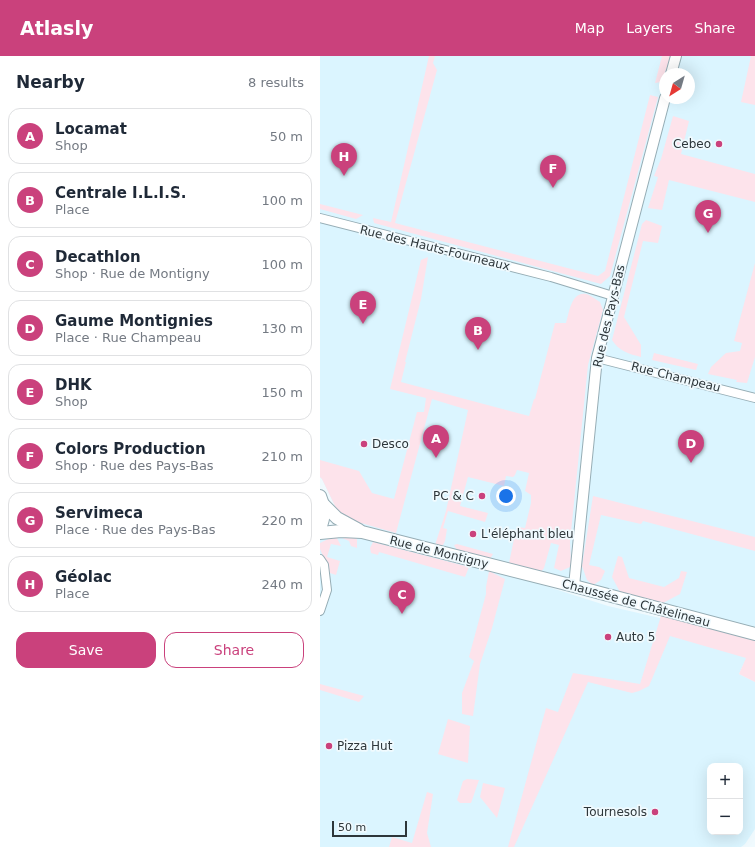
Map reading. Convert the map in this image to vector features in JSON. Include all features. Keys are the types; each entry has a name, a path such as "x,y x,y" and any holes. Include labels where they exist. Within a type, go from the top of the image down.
{"main road":[{"path":"320,528 323,520 322,501"},
{"path":"322,501 337,518 362,532"},
{"path":"320,533 341,531 362,532"},
{"name":"Rue de Montigny","path":"362,532 517,572"},
{"name":"Chaussée de Châtelineau","path":"517,572 755,634"}],"street":[{"path":"673,68 676,56"},
{"name":"Rue des Pays-Bas","path":"574,586 597,358 663,104"},
{"name":"Rue des Hauts-Fourneaux","path":"320,218 551,277 613,296"},
{"name":"Rue Champeau","path":"597,358 647,369 755,398"},
{"path":"320,559 324,565 327,590 320,611"}],"shaded area":[{"path":"320,56 755,56 755,633 383,537 347,519 336,508 320,477"},
{"path":"429,56 435,56 433,63 437,70 395,223 598,276 605,271 650,95 658,97 610,276 601,284 374,223 373,218 391,222"},
{"path":"662,56 670,56 667,68 659,68 659,82 655,83"},
{"path":"751,56 755,56 755,105 741,102"},
{"path":"673,116 689,121 681,154 755,174 755,202 669,180 662,210 648,208 658,177 654,176 661,159"},
{"path":"320,204 363,215 356,219 320,209"},
{"path":"646,220 662,226 658,243 643,241 624,317 641,345 641,357 625,352 612,340 642,224"},
{"path":"428,257 421,299 401,382 529,416 535,399 555,323 566,323 574,299 581,294 592,296 600,302 603,310 588,365 570,542 571,563 570,567 561,571 554,568 559,545 551,543 544,568 541,572 509,563 515,534 518,527 525,528 531,503 531,495 525,491 529,473 517,470 513,477 506,476 504,486 468,477 460,506 488,513 485,522 448,511 443,528 447,529 445,541 443,545 435,545 446,511 468,410 432,399 396,533 347,519 336,508 320,477 320,460 359,471 372,493 394,499 417,412 424,412 426,398 390,389 421,260"},
{"path":"755,263 755,357 747,383 736,382 737,380 708,374 711,367 726,353 740,351 742,343 734,341"},
{"path":"654,353 698,364 696,370 652,360"},
{"path":"593,496 755,537 755,551 643,521 641,524 601,515 589,565 599,567 605,571 601,580 593,585 587,580 582,566"},
{"path":"345,534 357,539 357,548 351,546 349,541 342,538 337,538 341,546 331,544 327,557 340,561 336,575 330,573 320,549 320,543 332,537"},
{"path":"360,535 486,567 608,606 755,640 739,674 755,682 755,829 745,844 741,847 320,847 320,539 325,536"},
{"path":"373,542 469,567 465,577 379,552 378,555 371,553 370,548"},
{"path":"457,544 493,554 490,559 457,550 454,545"},
{"path":"618,556 622,557 629,578 664,587 679,578 681,571 687,572 680,594 663,603 620,592 612,577"},
{"path":"489,571 505,579 492,628 480,664 473,716 462,714 462,693 474,661 469,657 486,594"},
{"path":"661,616 755,640 755,682 739,674 746,658 670,636 649,686 632,693 588,682 514,847 508,847 546,708 558,712 573,673 640,684"},
{"path":"320,684 364,696 359,702 320,690"},
{"path":"448,719 470,726 468,763 438,754"},
{"path":"467,779 479,780 471,803 460,803 457,800 463,781"},
{"path":"483,783 505,788 497,818 480,797"},
{"path":"427,792 433,794 427,833 431,847 389,847 392,837 412,843"}],"place":[{"name":"Cebeo","path":"719,144"},
{"name":"Géolac","path":"344,176"},
{"name":"Colors Production","path":"553,188"},
{"name":"Servimeca","path":"708,233"},
{"name":"DHK","path":"363,324"},
{"name":"Centrale I.L.I.S.","path":"478,350"},
{"name":"Desco","path":"364,444"},
{"name":"Locamat","path":"436,458"},
{"name":"Gaume Montignies","path":"691,463"},
{"name":"PC & C","path":"482,496"},
{"name":"L'éléphant bleu","path":"473,534"},
{"name":"Decathlon","path":"402,614"},
{"name":"Auto 5","path":"608,637"},
{"name":"Pizza Hut","path":"329,746"},
{"name":"Tournesols","path":"655,812"}]}
